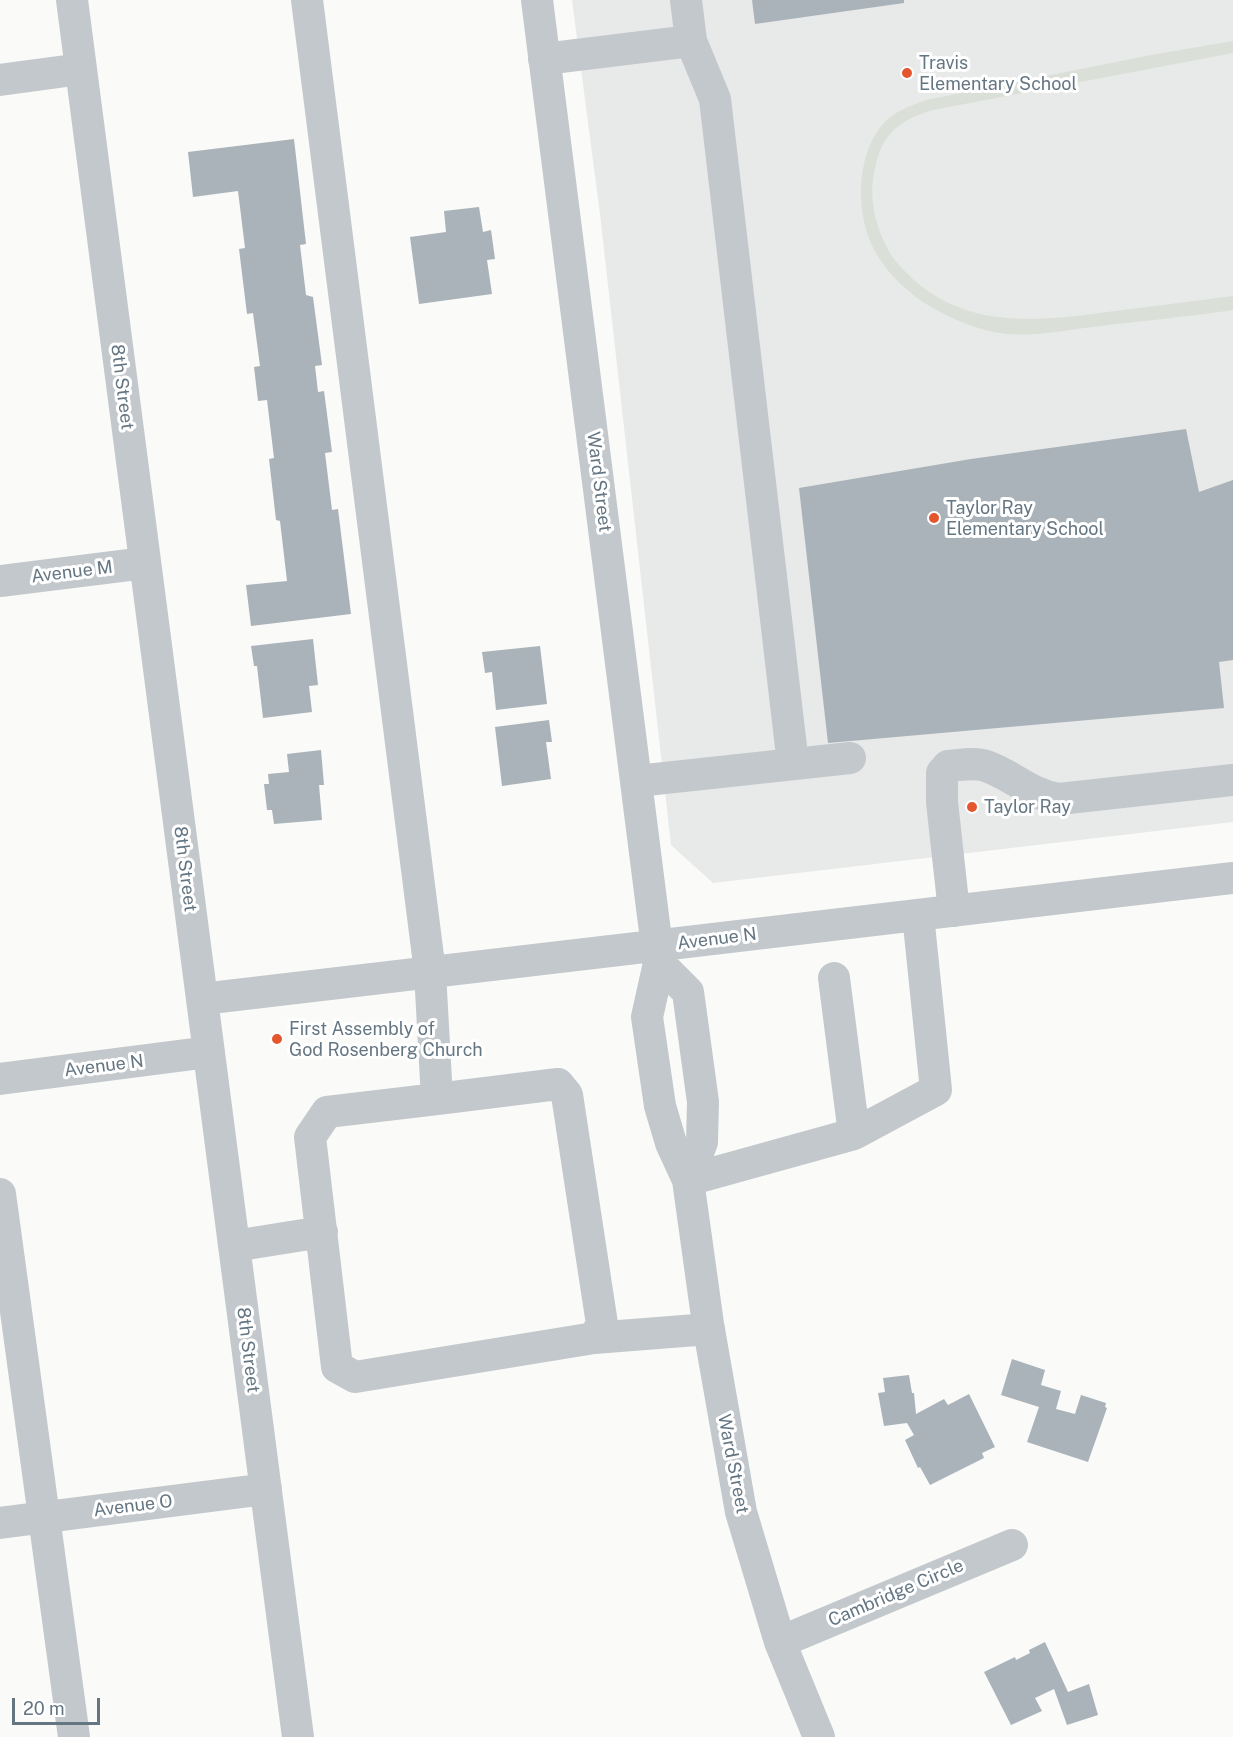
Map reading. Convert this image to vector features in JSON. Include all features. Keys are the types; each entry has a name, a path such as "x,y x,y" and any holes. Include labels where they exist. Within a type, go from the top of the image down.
{"street":[{"name":"8th Street","path":"72,0 298,1737"},
{"path":"307,0 430,972 437,1099"},
{"name":"Ward Street","path":"537,0 658,955 647,1017 660,1106 671,1143 688,1180 709,1329 741,1512 780,1642 819,1737"},
{"path":"687,0 691,41 715,99 793,764"},
{"path":"544,59 691,41"},
{"path":"0,80 81,69"},
{"name":"Avenue M","path":"0,581 145,563"},
{"path":"637,781 850,758"},
{"path":"954,911 942,802 942,773 948,766 973,764 986,766 1044,797 1059,799 1233,780"},
{"name":"Avenue N","path":"202,999 430,972 658,955 918,915 1233,878"},
{"path":"688,1180 854,1134 936,1090 918,915"},
{"name":"Ward Street","path":"658,955 688,992 690,1003 703,1102 702,1142 688,1180"},
{"path":"834,978 854,1134"},
{"name":"Avenue N","path":"0,1079 208,1052"},
{"path":"594,1338 603,1324 567,1095 558,1084 327,1112 310,1137 337,1367 355,1377 594,1338 709,1329"},
{"path":"0,1194 74,1737"},
{"path":"234,1246 322,1232"},
{"name":"Avenue O","path":"0,1523 266,1489"},
{"name":"Cambridge Circle","path":"780,1642 1012,1545"}],"shaded area":[{"name":"Taylor Ray Elementary School","path":"572,0 1233,0 1233,822 713,883 671,845 600,214"},
{"path":"1233,41 1233,53 933,110 919,115 898,126 884,143 876,165 872,191 875,214 882,237 899,265 922,287 946,302 972,312 1027,319 1056,318 1233,296 1233,310 1041,334 989,331 956,320 910,293 897,281 876,253 864,222 861,187 863,169 874,137 887,119 897,112 926,100"}],"building":[{"path":"752,0 904,0 904,3 755,24"},
{"path":"294,139 306,244 300,245 306,295 313,297 322,365 315,366 318,392 324,391 332,452 325,453 332,510 338,509 351,614 251,626 246,585 287,581 280,521 276,520 269,459 274,458 267,400 258,401 254,367 260,366 253,313 247,314 239,249 245,248 238,191 193,197 188,152"},
{"path":"479,207 483,232 491,230 495,259 487,260 492,294 419,304 410,237 446,232 444,211"},
{"path":"1186,429 1199,492 1233,480 1233,660 1219,662 1224,708 828,743 799,488 971,459"},
{"path":"313,639 318,685 309,686 312,712 263,718 257,666 254,666 251,646"},
{"path":"540,646 547,704 496,710 492,672 485,673 482,652"},
{"path":"549,720 552,742 546,742 551,779 502,786 495,727"},
{"path":"321,750 324,785 319,785 322,820 274,824 272,810 267,810 264,784 269,784 268,774 289,772 287,754"},
{"path":"1012,1359 1045,1370 1041,1385 1061,1391 1056,1409 1075,1414 1081,1395 1106,1403 1107,1408 1088,1462 1027,1442 1039,1407 1001,1395"},
{"path":"909,1375 916,1414 944,1399 948,1405 969,1394 995,1447 982,1453 984,1458 930,1485 920,1467 918,1468 905,1440 914,1435 907,1423 884,1426 878,1393 885,1392 883,1378"},
{"path":"1045,1642 1068,1692 1089,1684 1098,1715 1067,1725 1054,1689 1035,1698 1042,1711 1011,1725 984,1672 1015,1657 1016,1660"}],"place":[{"name":"Travis Elementary School","path":"907,73"},
{"name":"Taylor Ray Elementary School","path":"934,518"},
{"name":"Taylor Ray","path":"972,807"},
{"name":"First Assembly of God Rosenberg Church","path":"277,1039"}]}
